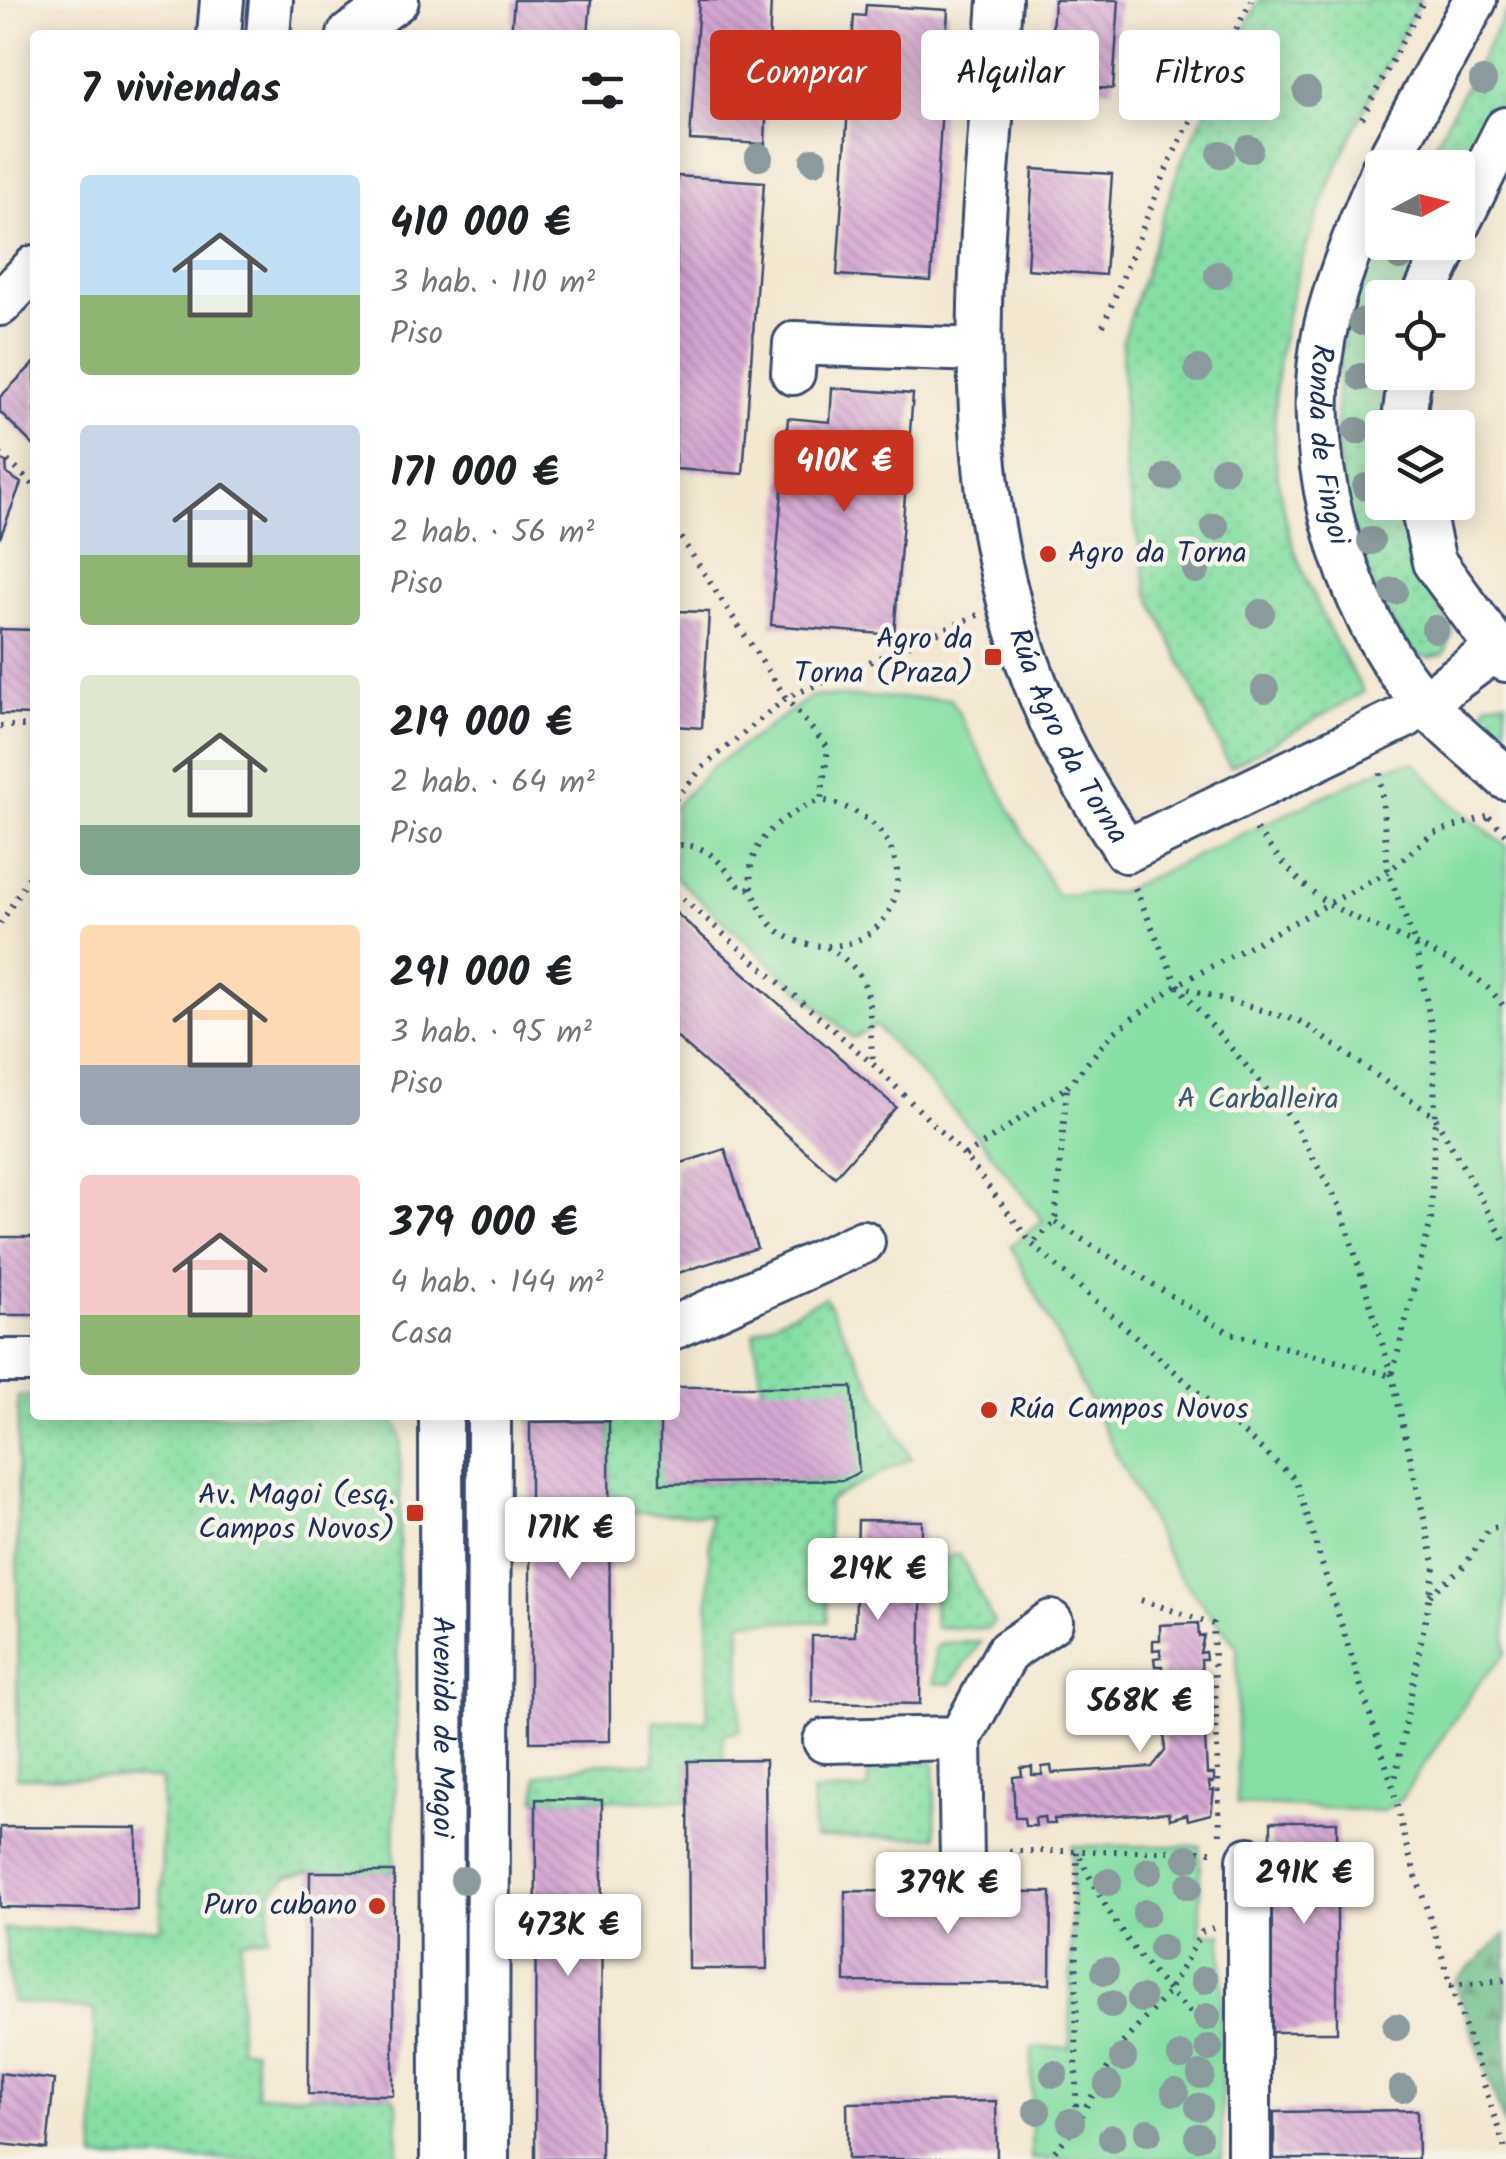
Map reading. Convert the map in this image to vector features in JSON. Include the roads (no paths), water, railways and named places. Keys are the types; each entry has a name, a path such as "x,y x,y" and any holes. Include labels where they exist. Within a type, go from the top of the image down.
{"street":[{"path":"219,30 222,0"},
{"path":"268,30 271,0"},
{"path":"356,30 397,0"},
{"name":"Rúa Agro da Torna","path":"1000,0 976,350 982,467 1008,601 1060,740 1126,851 1426,704"},
{"name":"Ronda de Fingoi","path":"1393,150 1476,0"},
{"path":"1475,190 1506,128"},
{"name":"Ronda de Fingoi","path":"1365,217 1328,315 1317,389 1321,458 1334,530 1357,597 1426,704 1502,794"},
{"path":"0,304 30,272"},
{"path":"793,374 795,343 976,350"},
{"path":"1425,520 1434,562 1500,655 1426,704"},
{"path":"680,1325 863,1242"},
{"path":"0,1361 30,1362"},
{"name":"Avenida de Magoi","path":"441,1420 442,2159"},
{"name":"Avenida de Magoi","path":"488,2159 489,1420"},
{"path":"962,1860 960,1738 1006,1652 1051,1622"},
{"path":"825,1741 960,1738"},
{"path":"1235,1855 1248,2159"}],"place":[{"name":"Agro da Torna","path":"1048,554"},
{"name":"Agro da Torna (Praza)","path":"993,657"},
{"name":"Rúa Campos Novos","path":"989,1410"},
{"name":"Av. Magoi (esq. Campos Novos)","path":"415,1513"},
{"name":"Puro cubano","path":"377,1906"}],"park label":[{"name":"A Carballeira","path":"1258,1100"}]}
